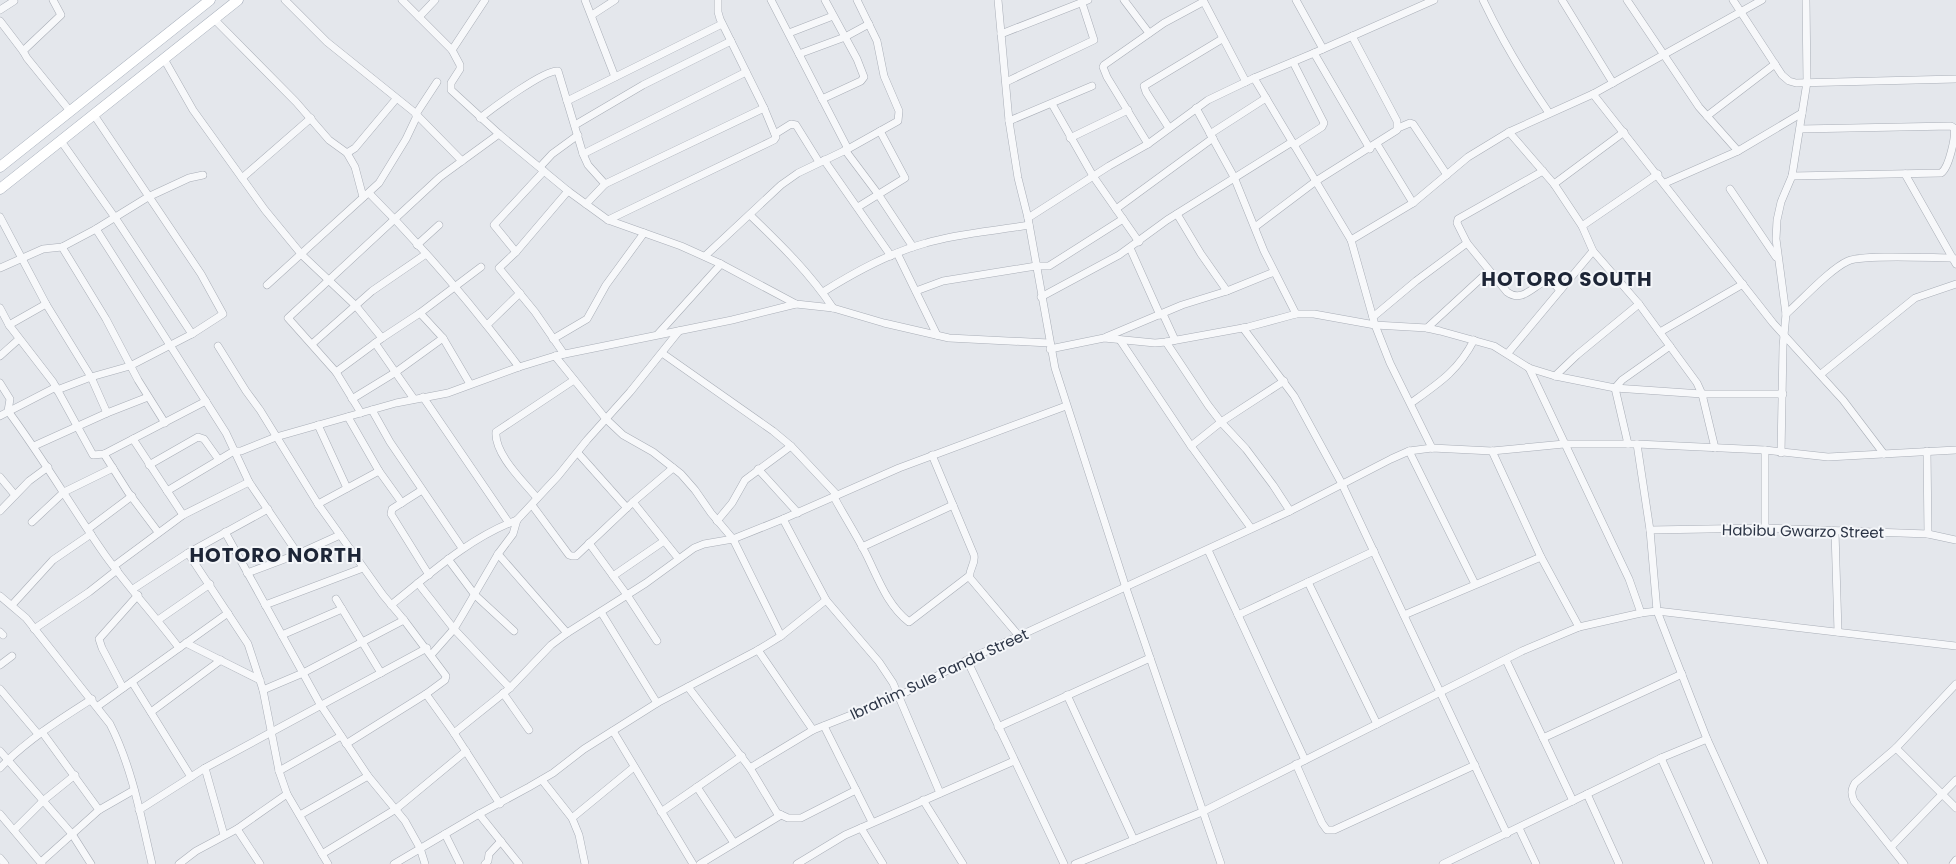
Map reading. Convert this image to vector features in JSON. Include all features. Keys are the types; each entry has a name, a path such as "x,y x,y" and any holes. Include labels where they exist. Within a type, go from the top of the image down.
{"main road":[{"path":"0,167 210,0"},
{"path":"0,189 238,0"}],"street":[{"path":"23,51 61,15 53,0"},
{"path":"285,0 328,42 416,114 462,161"},
{"path":"402,0 452,50 460,65 458,74 451,83 450,90 480,118 568,191 608,220 705,256 796,304"},
{"path":"419,17 435,0"},
{"path":"452,50 485,0"},
{"path":"585,0 615,77"},
{"path":"592,15 615,0"},
{"path":"608,220 774,140 775,134 764,108 722,24 718,12 718,0"},
{"path":"771,0 846,150 913,247"},
{"path":"822,99 864,77 845,36 825,0"},
{"path":"705,256 781,185 821,161 846,150 898,121 900,115 884,76 877,41 857,0"},
{"path":"998,0 1009,121 1050,346 1066,406 1126,588 1221,864"},
{"path":"1124,0 1149,33"},
{"path":"1296,0 1323,49"},
{"path":"822,292 855,272 894,254 927,242 1028,221 1093,176 1148,144 1208,100 1254,78 1314,54 1434,0"},
{"path":"1483,0 1500,37 1524,78 1550,113"},
{"path":"1562,0 1612,83"},
{"path":"1627,0 1707,116 1738,151"},
{"path":"1733,0 1775,64 1789,81 1796,83 1956,79"},
{"path":"1351,240 1413,203 1468,157 1509,132 1593,94 1762,0"},
{"path":"1781,453 1783,346 1786,314 1776,240 1777,220 1781,202 1792,176 1807,82 1806,0"},
{"path":"0,10 14,1"},
{"path":"1001,34 1085,1 1094,40 1006,82"},
{"path":"1148,144 1103,67 1164,23 1203,1 1246,82"},
{"path":"789,33 833,16"},
{"path":"214,19 311,118 329,140 347,153 355,167 366,195 394,219 426,254 487,325 518,367"},
{"path":"0,21 23,51 26,58 70,111"},
{"path":"567,101 722,24"},
{"path":"799,54 870,24"},
{"path":"1352,36 1398,121 1398,128"},
{"path":"1169,128 1144,86 1222,39"},
{"path":"574,125 643,84 731,41"},
{"path":"1314,54 1370,148"},
{"path":"164,59 193,110 242,178 302,255 356,306 382,338"},
{"path":"1041,297 1130,248 1177,214 1234,177 1322,127 1324,123 1293,62"},
{"path":"1707,116 1775,64"},
{"path":"480,118 531,83 556,70 560,75 588,165 605,184"},
{"path":"584,154 746,72"},
{"path":"1254,78 1351,240 1375,325 1390,363 1432,448"},
{"path":"267,285 379,183 406,139 416,114 437,82"},
{"path":"1009,121 1092,86"},
{"path":"1593,94 1658,174 1773,323 1821,374 1884,454"},
{"path":"1116,209 1211,136 1266,98"},
{"path":"347,153 355,148 396,99"},
{"path":"1052,104 1093,176 1139,242"},
{"path":"586,204 605,184 764,108"},
{"path":"1196,108 1234,177 1274,272 1296,314"},
{"path":"1070,138 1128,110"},
{"path":"1665,183 1738,151 1802,113"},
{"path":"0,416 56,388 130,366 171,346 224,314 201,274 94,115"},
{"path":"242,178 311,118"},
{"path":"1254,227 1316,181 1377,144 1398,128 1410,123 1447,175"},
{"path":"775,134 791,124 796,124 821,161 894,254 916,290 937,335"},
{"path":"1792,176 1944,172 1955,133 1954,128 1951,126 1800,129"},
{"path":"858,207 905,178 880,131"},
{"path":"1509,132 1554,184 1582,226 1593,251 1639,304 1697,383 1702,394 1715,448"},
{"path":"1554,184 1624,132"},
{"path":"361,413 336,372 288,318 440,177 499,134"},
{"path":"516,252 494,225 542,169 552,154 578,135"},
{"path":"60,141 115,218 192,334"},
{"path":"1377,144 1413,203"},
{"path":"1543,171 1458,219 1458,228 1467,243 1507,292 1520,297 1547,280 1550,280 1560,290"},
{"path":"1582,226 1658,174"},
{"path":"1906,174 1954,261"},
{"path":"0,268 43,249 62,247 115,218 148,197 189,178 203,175"},
{"path":"1730,189 1778,259"},
{"path":"564,354 535,312 499,268 516,252 568,191"},
{"path":"1177,214 1201,254 1227,291"},
{"path":"750,215 779,243 822,292 833,308"},
{"path":"0,217 46,304 91,377 107,413"},
{"path":"916,290 943,282 1054,264 1123,219"},
{"path":"417,245 440,225"},
{"path":"96,229 226,433 249,482 298,554"},
{"path":"553,339 587,319 606,285 644,233"},
{"path":"1373,317 1416,281 1467,243"},
{"path":"62,247 106,319 130,366 165,423"},
{"path":"1130,248 1175,340"},
{"path":"1508,353 1593,251"},
{"path":"312,344 372,291 426,254"},
{"path":"1786,314 1837,268 1856,258 1954,261"},
{"path":"657,335 721,264"},
{"path":"336,372 456,288 481,267"},
{"path":"1427,328 1489,271"},
{"path":"167,491 234,451 241,451 276,437 348,416 448,392 555,356 732,320 796,304 833,308 884,323 949,338 1050,346 1104,338 1182,305 1227,291 1274,272"},
{"path":"1660,332 1743,284"},
{"path":"1821,374 1915,298 1925,293 1956,284"},
{"path":"487,325 520,294"},
{"path":"9,325 46,304"},
{"path":"1555,376 1577,354 1639,304"},
{"path":"0,308 9,325 40,364 56,388 91,452 96,456 104,454 206,401"},
{"path":"420,314 443,338 470,384"},
{"path":"1104,338 1166,342 1243,328 1296,314 1314,314 1375,325 1427,328 1474,340 1508,353 1529,368 1555,376 1615,388 1702,394 1783,394"},
{"path":"1243,328 1284,382 1314,430 1342,484 1507,834"},
{"path":"391,605 462,548 489,531 517,520 578,453 679,331"},
{"path":"0,356 19,338"},
{"path":"352,399 396,372 443,338"},
{"path":"1120,340 1191,446 1251,528"},
{"path":"1411,403 1448,377 1465,357 1474,340"},
{"path":"1166,342 1220,422 1246,449 1290,511"},
{"path":"375,343 414,399"},
{"path":"218,346 318,504 363,568 446,676 445,680 426,694 346,744"},
{"path":"1615,388 1622,380 1670,346"},
{"path":"662,353 773,431 791,446 835,496 885,594 893,606 909,622 969,576 975,559 932,456"},
{"path":"555,356 606,419 623,435 653,452 674,468 695,490 717,521 733,539 781,636"},
{"path":"1529,368 1628,579 1641,613"},
{"path":"537,498 510,467 495,439 496,432 574,380"},
{"path":"1191,446 1220,422 1284,382"},
{"path":"0,383 10,399 8,411 34,446 89,532 115,568 158,620 183,646 221,660 260,680"},
{"path":"1615,388 1628,444"},
{"path":"34,446 148,397"},
{"path":"423,397 509,523"},
{"path":"454,733 510,688 551,645 694,548 704,544 733,539 798,513 899,468 1066,406"},
{"path":"372,410 390,442 462,548"},
{"path":"348,416 379,471 402,503"},
{"path":"318,425 347,488"},
{"path":"150,464 198,437 204,440 220,460"},
{"path":"133,439 183,515"},
{"name":"Ibrahim Sule Panda Street","path":"750,768 813,730 899,696 967,660 1208,550 1290,511 1390,459 1410,451 1432,448 1492,451 1564,444 1637,444 1765,450 1828,457 1956,450"},
{"path":"1637,444 1650,530 1658,611 1707,739 1764,864"},
{"path":"717,521 732,503 745,480 791,446"},
{"path":"1765,450 1765,528"},
{"path":"1410,451 1474,584"},
{"path":"1492,451 1541,557 1579,627"},
{"path":"1927,451 1928,534"},
{"path":"578,453 630,505 678,558"},
{"path":"104,454 158,532"},
{"path":"0,512 29,480 48,467"},
{"path":"32,522 64,492 113,468"},
{"path":"532,505 569,555 576,556 630,505 674,468"},
{"path":"758,469 798,513"},
{"path":"318,504 379,471"},
{"path":"0,477 15,494"},
{"path":"34,628 89,592 158,532 183,515 249,482"},
{"path":"422,490 392,509 392,514 429,575"},
{"path":"12,605 53,560 132,496"},
{"path":"862,547 953,505"},
{"path":"123,688 99,639 136,592 188,553 268,509"},
{"path":"783,519 826,600 880,662 899,696 940,793"},
{"path":"139,810 191,776 272,730 381,673 429,652 454,629 498,554 513,534 517,520"},
{"name":"Habibu Gwarzo Street","path":"1650,530 1765,528 1928,534 1956,540"},
{"path":"1835,531 1838,632"},
{"path":"225,532 320,704 368,776 405,821 420,848 425,864"},
{"path":"247,573 298,554 340,535"},
{"path":"613,576 664,541"},
{"path":"589,543 627,595 657,641"},
{"path":"1208,550 1305,760"},
{"path":"1238,615 1374,551"},
{"path":"188,553 248,644 263,690 279,771 287,794 328,864"},
{"path":"498,554 567,633"},
{"path":"1404,615 1541,557"},
{"path":"448,559 475,595 514,630"},
{"path":"265,605 363,568"},
{"path":"969,576 1019,636"},
{"path":"1308,582 1377,724"},
{"path":"418,583 454,629 510,688"},
{"path":"158,620 210,584"},
{"path":"0,596 12,605 34,628 98,706 116,735 134,790 152,864"},
{"path":"336,599 381,673"},
{"path":"394,864 479,814 542,780 584,749 657,703 781,636 826,600"},
{"path":"282,635 342,609"},
{"path":"1075,864 1202,812 1440,692 1579,627 1658,611 1956,646"},
{"path":"601,612 657,703"},
{"path":"98,706 228,613"},
{"path":"263,690 303,673 404,620"},
{"path":"758,650 813,730"},
{"path":"0,665 12,656"},
{"path":"998,727 1150,658"},
{"path":"151,712 221,660"},
{"path":"967,660 1064,864"},
{"path":"1506,660 1573,801"},
{"path":"1543,738 1682,674"},
{"path":"132,682 191,776"},
{"path":"1904,864 1854,801 1851,794 1855,783 1896,748 1956,684"},
{"path":"688,687 742,756 776,811 781,815 788,818 801,818 856,790"},
{"path":"0,689 75,775 99,810"},
{"path":"504,693 529,730"},
{"path":"426,694 500,804"},
{"path":"1067,695 1134,840"},
{"path":"0,768 40,733 92,699"},
{"path":"824,726 872,822"},
{"path":"613,731 693,864"},
{"path":"279,771 341,736"},
{"path":"1443,864 1661,758 1707,739"},
{"path":"1896,748 1956,808"},
{"path":"0,751 72,834 91,864"},
{"path":"322,854 396,809 466,751"},
{"path":"660,812 742,756"},
{"path":"1661,758 1709,864"},
{"path":"799,863 845,835 872,822 1014,762"},
{"path":"1296,764 1322,823 1327,830 1334,830 1475,765"},
{"path":"572,818 634,767"},
{"path":"205,768 224,835"},
{"path":"14,830 44,800 75,775"},
{"path":"300,815 368,776"},
{"path":"542,780 572,818 579,835 585,864"},
{"path":"1891,847 1956,780"},
{"path":"697,787 734,843"},
{"path":"0,814 42,863 99,810 134,790"},
{"path":"180,864 196,851 237,829 287,794"},
{"path":"1587,794 1619,864"},
{"path":"923,800 963,864"},
{"path":"479,814 519,864"},
{"path":"700,864 781,815"},
{"path":"861,828 883,864"},
{"path":"1519,828 1536,864"},
{"path":"237,829 243,841 248,845 260,864"},
{"path":"445,834 460,864"},
{"path":"485,864 490,854 501,841"},
{"path":"0,858 5,864"},
{"path":"1953,864 1956,860"}],"district":[{"name":"HOTORO SOUTH","path":"1567,279"},
{"name":"HOTORO NORTH","path":"276,555"}]}
